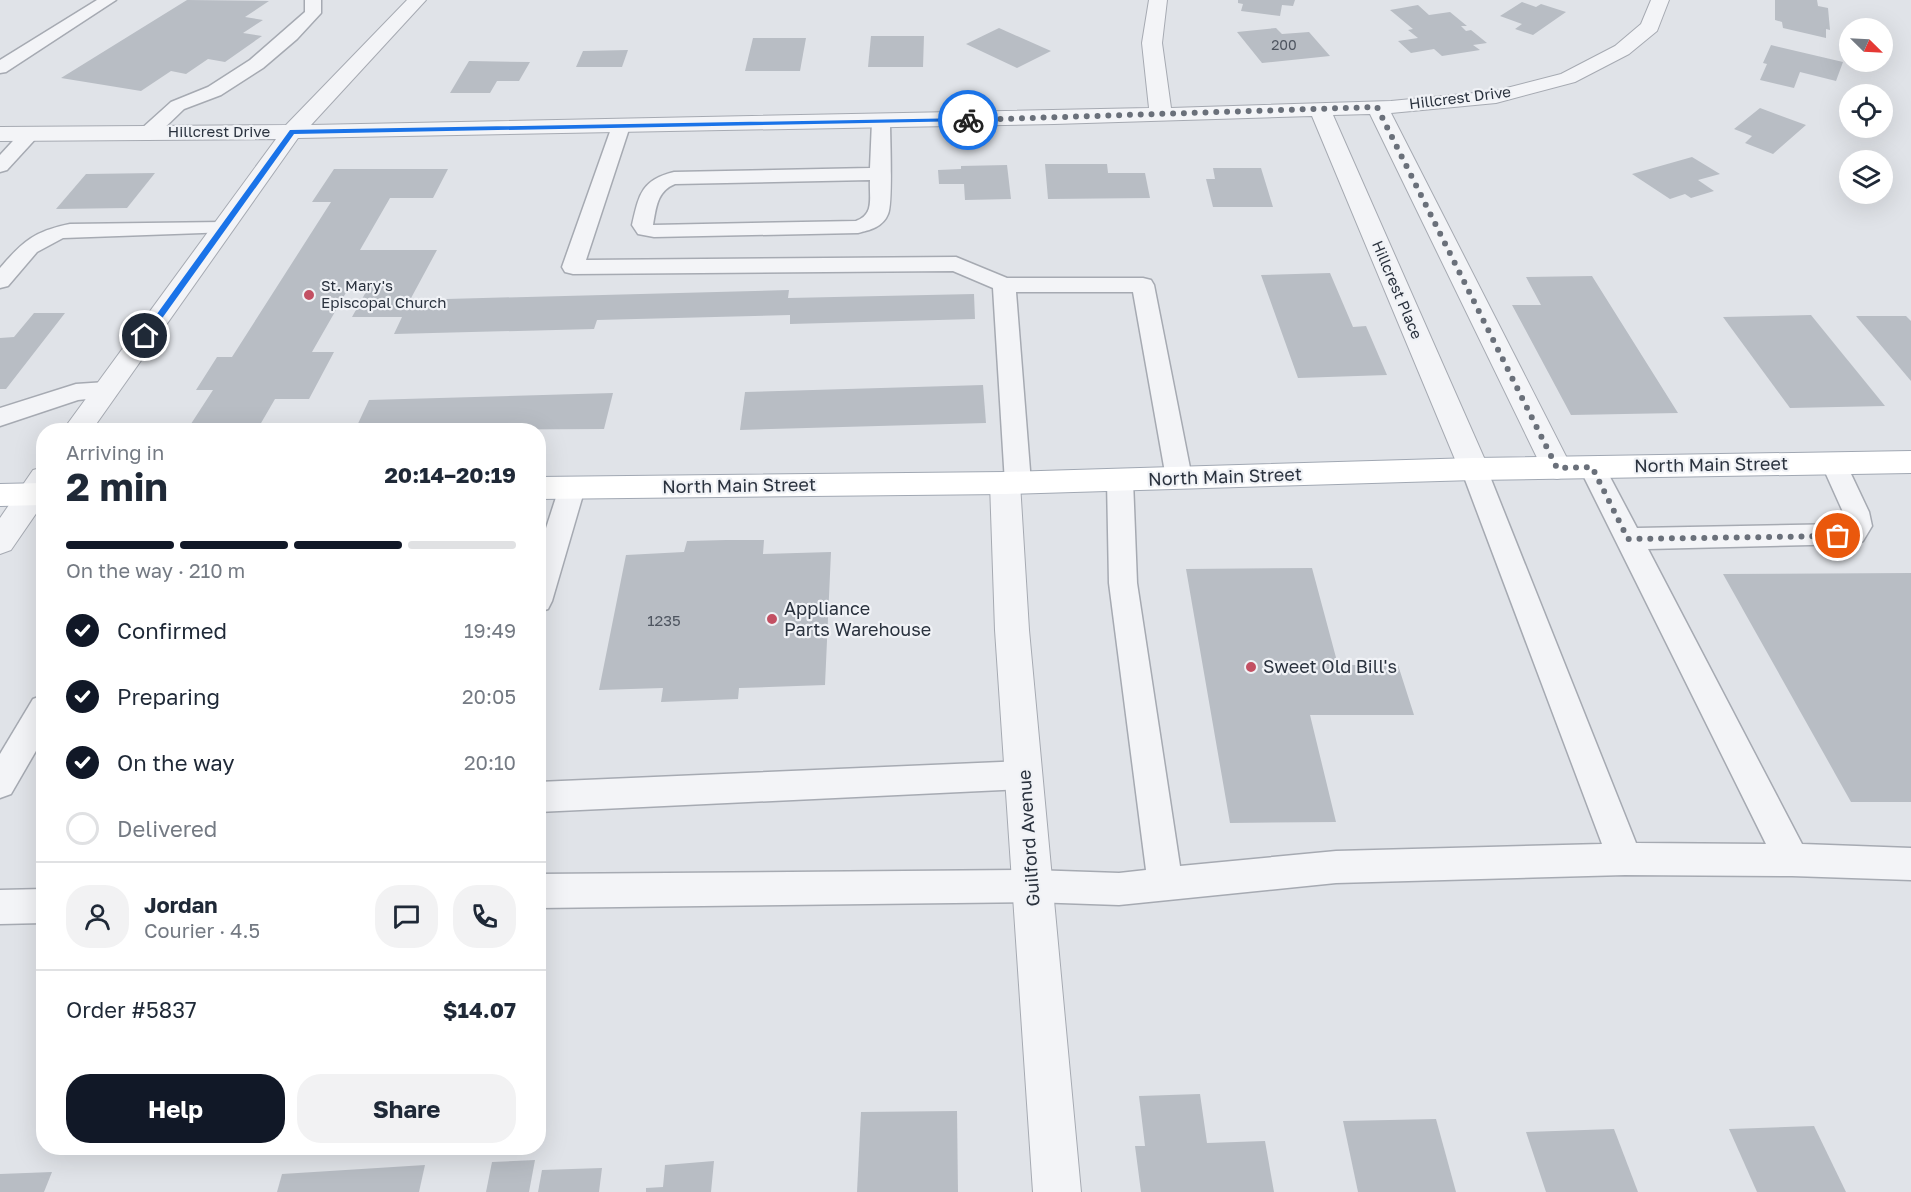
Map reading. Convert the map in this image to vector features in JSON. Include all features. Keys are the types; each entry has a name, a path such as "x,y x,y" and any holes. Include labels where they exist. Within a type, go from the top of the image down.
{"main road":[{"name":"North Main Street","path":"546,488 1011,483 1474,469 1911,462"},
{"path":"0,495 36,489"}],"street":[{"path":"82,423 292,132 417,0"},
{"path":"1158,0 1152,19 1151,52 1161,114"},
{"name":"Hillcrest Drive","path":"0,134 292,132 881,121 1377,107 1496,96 1569,78 1622,50 1650,27 1660,0"},
{"path":"1377,107 1557,468"},
{"name":"Hillcrest Place","path":"1320,110 1474,469"},
{"name":"Guilford Avenue","path":"1011,483 1012,630 1057,1192"},
{"path":"0,542 36,493"}],"lane":[{"path":"0,68 108,0"},
{"path":"148,133 168,112 182,103 214,91 241,76 289,40 314,13 313,0"},
{"path":"880,174 661,180 653,187 642,225 645,230 654,231 858,227 872,222 879,213 880,174 881,121"},
{"path":"621,126 573,267 956,264 1004,285 1143,285 1179,478"},
{"path":"0,165 30,134"},
{"path":"0,281 29,247 49,233 70,230 223,228"},
{"path":"1004,285 1011,483"},
{"path":"0,417 48,399 76,392 106,390"},
{"path":"1628,539 1853,534 1858,526 1856,512 1834,463"},
{"path":"1592,467 1791,860"},
{"path":"1474,469 1624,859"},
{"path":"1120,480 1123,583 1165,884"},
{"path":"546,575 572,488"},
{"path":"0,784 36,722"},
{"path":"546,797 1024,775"},
{"path":"546,891 1032,886 1119,889 1336,867 1624,859 1791,860 1911,864"},
{"path":"0,907 36,906"}],"building":[{"path":"187,0 269,1 245,17 263,20 243,33 262,36 225,62 208,59 186,74 171,71 141,91 61,78"},
{"path":"1238,0 1295,0 1293,6 1282,5 1280,16 1241,11 1243,4 1238,3"},
{"path":"1775,0 1817,0 1818,6 1828,8 1830,30 1826,29 1826,38 1783,28 1782,22 1775,20"},
{"path":"1522,2 1536,7 1541,4 1566,12 1533,35 1515,29 1522,24 1500,16"},
{"path":"1418,5 1429,15 1450,12 1467,26 1461,26 1466,31 1471,30 1487,43 1473,45 1480,50 1442,56 1434,49 1411,53 1398,41 1418,38 1408,30 1413,29 1390,10"},
{"path":"999,28 1051,51 1017,68 966,44"},
{"path":"1276,28 1282,34 1309,32 1330,56 1262,63 1237,32"},
{"path":"871,36 924,36 923,67 868,67"},
{"path":"753,38 806,38 800,71 745,71"},
{"path":"1771,45 1839,61 1839,72 1836,81 1800,72 1794,88 1760,80 1767,64 1763,63"},
{"path":"628,50 622,67 576,67 583,51"},
{"path":"469,61 530,62 519,81 497,81 490,93 450,93"},
{"path":"1760,108 1806,125 1773,154 1745,143 1752,136 1734,129"},
{"path":"1692,157 1720,174 1698,180 1714,191 1691,198 1685,194 1670,199 1632,174"},
{"path":"1045,164 1107,164 1108,173 1145,173 1150,198 1048,199"},
{"path":"1007,165 1011,199 965,200 964,184 939,184 938,170 961,169 961,166"},
{"path":"1213,168 1261,168 1273,207 1213,207 1206,179 1215,179"},
{"name":"St. Mary's Episcopal Church","path":"334,169 448,169 433,198 390,198 360,250 437,250 410,300 789,290 788,298 974,294 975,319 790,324 790,315 597,320 594,329 394,334 402,317 352,317 367,290 348,289 312,352 334,352 309,399 275,399 261,423 192,423 213,390 196,390 217,357 232,357 331,202 312,202"},
{"path":"155,173 127,208 56,209 86,174"},
{"path":"1330,273 1353,327 1366,326 1387,375 1298,378 1261,275"},
{"path":"1592,276 1678,413 1571,415 1512,305 1541,305 1526,277"},
{"path":"34,313 65,313 6,389 0,389 0,338 14,337"},
{"path":"1811,315 1885,406 1790,408 1723,317"},
{"path":"1856,316 1906,316 1911,321 1911,381"},
{"path":"983,385 986,423 740,430 745,392"},
{"path":"613,393 604,429 546,429 546,423 358,423 369,400"},
{"path":"764,540 763,554 831,552 825,685 739,688 738,699 661,702 663,688 599,690 626,555 684,552 687,541"},
{"path":"1312,568 1338,665 1398,665 1414,715 1310,715 1336,822 1230,823 1186,569"},
{"path":"1911,573 1911,802 1851,802 1723,574"},
{"path":"1200,1094 1207,1143 1265,1141 1274,1192 1141,1192 1135,1146 1145,1146 1139,1096"},
{"path":"957,1111 958,1192 857,1192 861,1112"},
{"path":"1436,1119 1456,1192 1358,1192 1343,1121"},
{"path":"1814,1126 1846,1192 1757,1192 1729,1129"},
{"path":"1614,1129 1638,1192 1546,1192 1526,1132"},
{"path":"535,1160 529,1192 486,1192 492,1162"},
{"path":"714,1161 711,1192 646,1192 646,1188 663,1187 665,1165"},
{"path":"425,1165 419,1192 277,1192 282,1174"},
{"path":"602,1168 599,1192 538,1192 542,1170"},
{"path":"52,1172 44,1192 0,1192 0,1174"}],"way so far":[{"path":"968,120 1377,107 1557,468 1592,467 1628,539 1838,536"}],"place":[{"name":"St. Mary's Episcopal Church","path":"309,295"},
{"name":"Appliance Parts Warehouse","path":"772,619"},
{"name":"Sweet Old Bill's","path":"1251,667"}],"route":[{"path":"145,336 292,132 968,120"}]}
